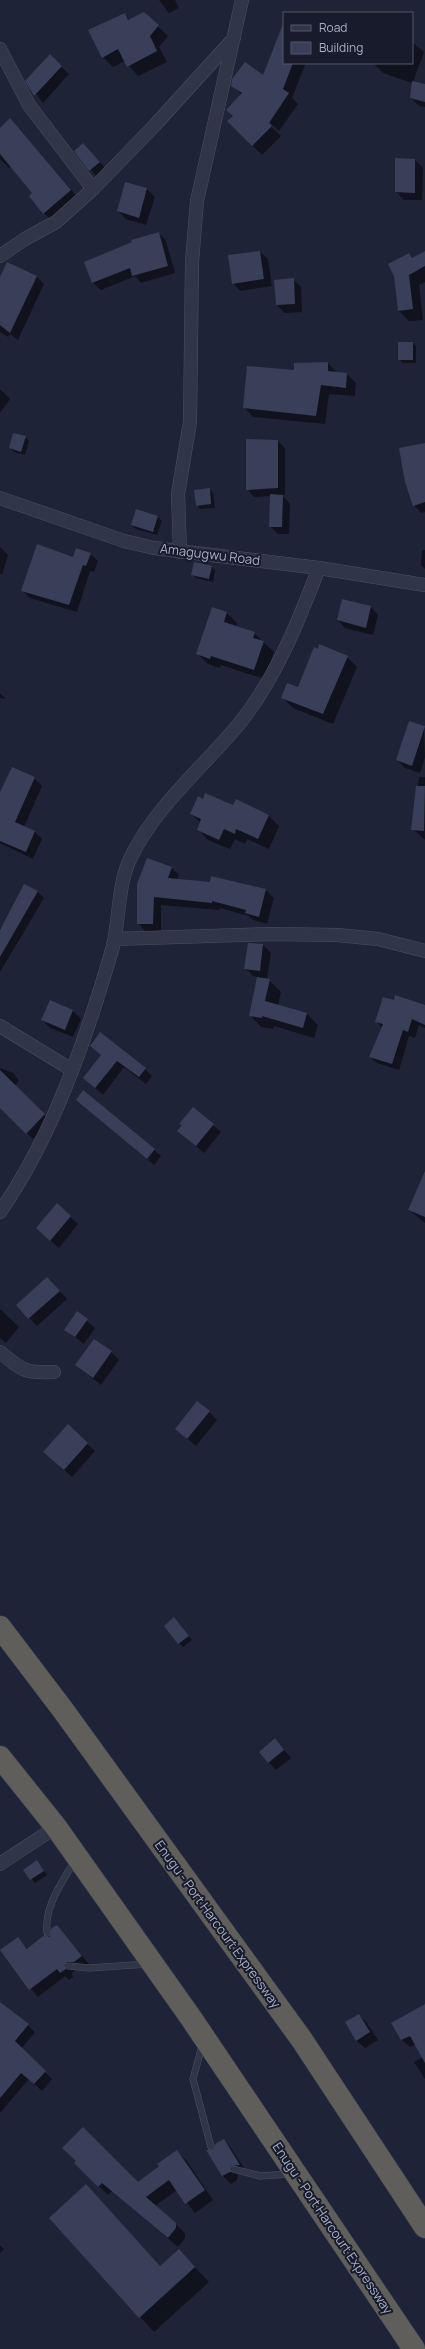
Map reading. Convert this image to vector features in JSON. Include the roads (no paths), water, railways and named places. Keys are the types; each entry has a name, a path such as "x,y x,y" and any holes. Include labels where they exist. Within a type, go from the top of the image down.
{"highway":[{"name":"Enugu - Port Harcourt Expressway","path":"0,1627 63,1710 302,2040 425,2227"},
{"name":"Enugu - Port Harcourt Expressway","path":"0,1757 56,1827 204,2038 414,2349"}],"street":[{"path":"180,552 178,494 190,422 192,262 197,202 242,0"},
{"path":"0,256 25,239 56,222 93,189 155,125 235,36"},
{"path":"0,49 29,105 93,189"},
{"name":"Amagugwu Road","path":"0,498 124,541 180,552 319,568 425,585"},
{"path":"0,1212 27,1168 72,1070 94,1009 115,939 126,871 139,841 152,822 240,723 262,691 278,664 319,568"},
{"path":"115,939 273,934 337,935 378,939 425,951"},
{"path":"0,1026 72,1070"},
{"path":"0,1352 22,1370 32,1372 54,1372"},
{"path":"0,1864 56,1827"}],"lane":[{"path":"47,1933 46,1922 52,1900 77,1857"},
{"path":"69,1966 89,1968 152,1964"},
{"path":"204,2038 193,2079 211,2147"},
{"path":"234,2169 260,2176 296,2174"}]}
